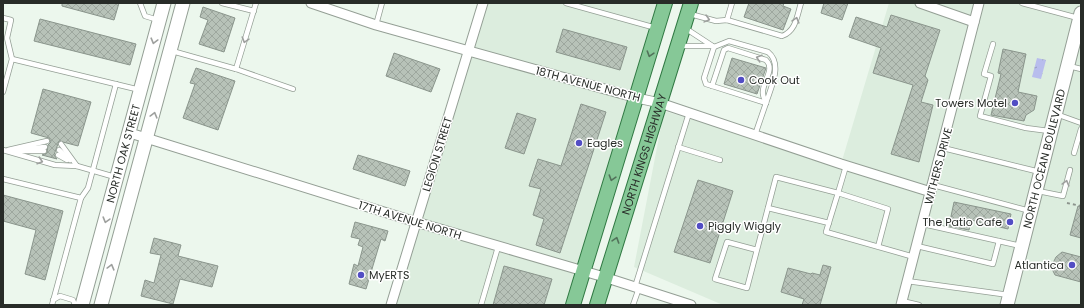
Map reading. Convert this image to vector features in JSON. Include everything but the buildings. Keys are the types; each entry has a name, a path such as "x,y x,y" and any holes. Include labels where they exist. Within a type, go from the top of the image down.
{"main road":[{"name":"NORTH OAK STREET","path":"82,305 118,178 164,3"},
{"name":"NORTH OAK STREET","path":"101,305 183,3"},
{"name":"NORTH KINGS HIGHWAY","path":"573,305 665,3"},
{"name":"NORTH KINGS HIGHWAY","path":"596,305 690,8"},
{"name":"NORTH OCEAN BOULEVARD","path":"1008,300 1080,15"}],"street":[{"name":"18TH AVENUE NORTH","path":"311,3 376,25 637,98 660,103 846,166 932,188"},
{"name":"LEGION STREET","path":"391,305 483,3"},
{"path":"920,3 974,22"},
{"name":"WITHERS DRIVE","path":"902,303 979,3"},
{"name":"17TH AVENUE NORTH","path":"130,133 498,247 604,277 673,302 691,305"}],"lane":[{"path":"140,3 144,16 160,21"},
{"path":"222,3 254,11"},
{"path":"236,69 256,3"},
{"path":"376,25 382,3"},
{"path":"566,3 657,29"},
{"path":"727,20 732,3"},
{"path":"690,8 716,21 727,20 782,36 789,34 794,28 801,3"},
{"path":"1022,3 1080,15"},
{"path":"3,18 11,20 5,37 12,59 3,92"},
{"path":"684,27 713,47"},
{"path":"678,46 713,47 729,41 768,52 773,56 776,67 755,135"},
{"path":"993,44 984,74 991,76 980,116 1026,128 1051,132"},
{"path":"713,47 704,78 706,84 766,103"},
{"path":"712,86 724,50 728,48 766,60 769,64 770,69 762,93 766,103"},
{"path":"170,51 236,69 293,89"},
{"path":"12,59 141,91"},
{"path":"1068,66 1081,69"},
{"path":"52,305 81,198 88,188 116,84"},
{"path":"633,305 689,112"},
{"path":"1055,114 1081,123"},
{"path":"1074,153 1081,129"},
{"path":"5,150 47,141"},
{"path":"61,144 77,166"},
{"path":"678,148 720,160"},
{"path":"943,148 1041,172"},
{"path":"5,150 44,149"},
{"path":"5,150 55,165 77,166 118,178"},
{"path":"59,152 77,166"},
{"path":"846,166 826,232 914,257"},
{"path":"1036,191 1063,196 1070,170"},
{"path":"757,250 727,242 715,279 746,288 757,250 776,177 838,192 888,209 878,247"},
{"path":"3,179 81,198"},
{"path":"932,188 1031,212"},
{"path":"768,208 829,223"},
{"path":"923,224 1022,246"},
{"path":"917,246 993,264 999,241"},
{"path":"482,305 498,247"},
{"path":"907,281 1008,300"},
{"path":"53,300 60,296 73,300 75,305"},
{"path":"53,300 56,305"},
{"path":"902,303 919,305"}],"shaded area":[{"path":"483,3 663,3 573,305 391,305"},
{"path":"889,3 1081,3 1081,305 723,305 634,267 664,111 841,164"}],"water":[{"path":"1037,58 1046,60 1041,79 1032,77"}],"place":[{"name":"Cook Out","path":"741,80"},
{"name":"Towers Motel","path":"1015,103"},
{"name":"Eagles","path":"579,143"},
{"name":"The Patio Cafe","path":"1010,222"},
{"name":"Piggly Wiggly","path":"700,226"},
{"name":"Atlantica","path":"1072,265"},
{"name":"MyERTS","path":"361,275"}]}
